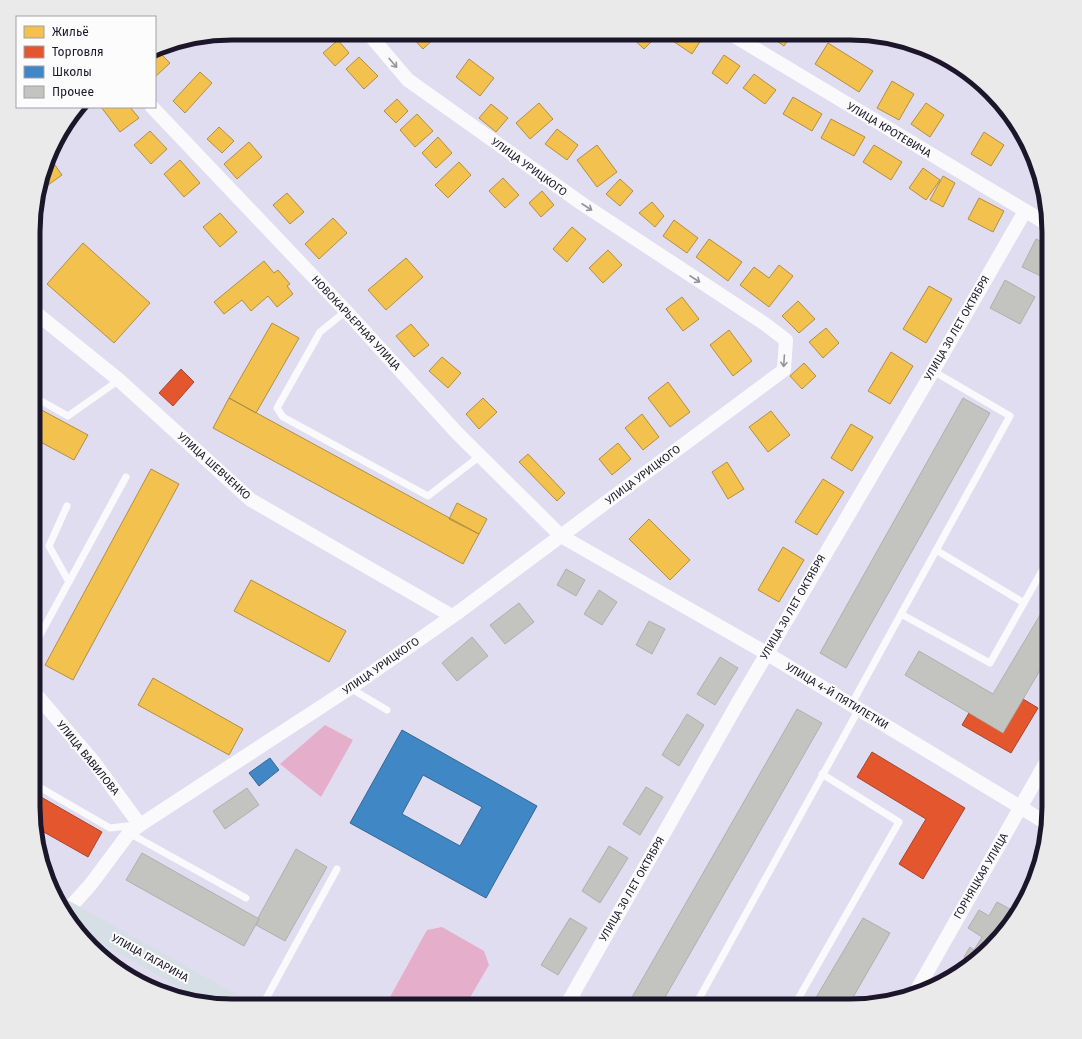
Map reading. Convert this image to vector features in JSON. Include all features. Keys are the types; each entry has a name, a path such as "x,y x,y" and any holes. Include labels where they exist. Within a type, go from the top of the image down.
{"main road":[{"name":"УЛИЦА ГАГАРИНА","path":"74,916 222,999"}],"street":[{"name":"УЛИЦА УРИЦКОГО","path":"69,909 91,884 135,829 350,688 452,616 784,370 786,340 765,324 580,203 408,80 374,40"},
{"name":"УЛИЦА КРОТЕВИЧА","path":"741,40 1042,221"},
{"name":"НОВОКАРЬЕРНАЯ УЛИЦА","path":"153,108 346,311 457,433 561,536"},
{"name":"УЛИЦА 30 ЛЕТ ОКТЯБРЯ","path":"570,999 766,653 933,371 1024,211"},
{"name":"УЛИЦА ШЕВЧЕНКО","path":"40,316 119,380 251,500 452,616"},
{"name":"УЛИЦА 4-Й ПЯТИЛЕТКИ","path":"561,536 766,653 1042,820"},
{"name":"УЛИЦА ВАВИЛОВА","path":"40,699 93,761 135,829"},
{"name":"ГОРНЯЦКАЯ УЛИЦА","path":"919,986 1042,770"}],"lane":[{"path":"346,311 320,332 277,408 283,417 428,496 480,456"},
{"path":"699,999 822,774 901,614 1010,416 933,371"},
{"path":"40,400 68,416 119,380"},
{"path":"40,635 126,477"},
{"path":"67,506 49,546 69,582"},
{"path":"936,550 1024,602"},
{"path":"901,614 990,663 1042,571"},
{"path":"350,688 387,710"},
{"path":"798,999 899,822 822,774"},
{"path":"40,787 110,828 135,829 246,898"},
{"path":"266,999 337,869"}],"shaded area":[{"path":"325,725 353,740 321,797 280,764"},
{"path":"442,927 484,951 489,965 469,999 389,999 427,930"}],"building: Жильё":[{"path":"338,40 349,53 335,66 323,53"},
{"path":"415,40 433,40 423,49"},
{"path":"634,40 653,40 644,49"},
{"path":"671,40 701,40 692,54"},
{"path":"776,40 788,40 784,46"},
{"path":"828,43 873,71 859,92 815,64"},
{"path":"161,54 170,63 156,76 156,56"},
{"path":"724,55 740,66 727,84 712,73"},
{"path":"359,57 378,76 364,89 346,69"},
{"path":"469,59 494,78 480,96 456,77"},
{"path":"200,72 212,83 185,113 173,101"},
{"path":"754,74 776,90 765,104 743,88"},
{"path":"892,81 914,94 899,120 877,108"},
{"path":"793,97 822,114 812,131 783,114"},
{"path":"397,99 408,111 396,123 384,111"},
{"path":"539,103 553,119 530,139 516,123"},
{"path":"926,103 944,115 930,137 911,124"},
{"path":"491,104 508,118 496,132 479,118"},
{"path":"102,108 131,108 139,118 120,132"},
{"path":"417,114 433,131 415,147 400,130"},
{"path":"831,119 865,137 854,156 821,138"},
{"path":"219,127 234,141 222,153 207,139"},
{"path":"557,129 578,145 567,160 545,144"},
{"path":"150,131 167,149 151,164 134,145"},
{"path":"984,132 1004,145 991,166 971,154"},
{"path":"438,137 452,153 436,168 422,153"},
{"path":"249,142 262,157 237,179 224,164"},
{"path":"597,145 617,172 597,187 577,160"},
{"path":"874,145 902,162 891,180 863,162"},
{"path":"180,160 200,183 184,197 164,174"},
{"path":"53,162 62,175 46,187"},
{"path":"459,162 471,175 448,198 435,185"},
{"path":"923,168 940,180 926,200 909,188"},
{"path":"943,176 955,183 943,207 930,200"},
{"path":"503,178 519,195 505,208 489,191"},
{"path":"620,179 633,191 620,206 606,194"},
{"path":"542,191 554,205 541,217 529,203"},
{"path":"287,193 304,212 290,224 273,205"},
{"path":"979,198 1004,211 993,232 968,219"},
{"path":"652,202 664,216 655,227 639,213"},
{"path":"220,213 237,232 220,247 203,227"},
{"path":"333,218 347,233 319,259 305,244"},
{"path":"674,220 698,238 687,253 663,236"},
{"path":"572,227 586,239 567,262 553,249"},
{"path":"709,239 742,262 728,281 696,257"},
{"path":"83,243 150,303 114,343 47,284"},
{"path":"608,250 622,265 603,283 589,268"},
{"path":"406,258 423,277 386,310 368,290"},
{"path":"264,261 274,273 278,270 290,284 287,286 293,294 277,307 268,296 251,311 242,300 224,314 214,302"},
{"path":"779,265 793,276 769,307 740,285 754,267 769,278"},
{"path":"929,286 952,299 926,343 903,329"},
{"path":"682,297 699,319 683,331 666,309"},
{"path":"798,301 815,319 799,333 782,316"},
{"path":"272,323 299,338 256,413 229,398"},
{"path":"411,324 429,345 414,357 396,336"},
{"path":"826,328 839,343 823,358 809,342"},
{"path":"729,330 752,361 733,376 710,345"},
{"path":"891,352 913,366 890,404 868,391"},
{"path":"442,357 461,373 448,388 429,371"},
{"path":"804,363 816,376 802,389 790,376"},
{"path":"668,382 690,412 670,427 648,398"},
{"path":"229,398 479,534 463,564 213,428"},
{"path":"483,398 497,412 479,429 466,414"},
{"path":"40,409 88,435 74,460 40,442"},
{"path":"771,411 790,435 768,452 749,427"},
{"path":"642,414 659,437 643,450 625,428"},
{"path":"851,424 873,437 852,471 831,458"},
{"path":"618,443 631,459 612,475 599,459"},
{"path":"528,454 565,493 557,501 519,462"},
{"path":"727,462 744,489 728,499 712,472"},
{"path":"151,469 179,484 73,680 45,665"},
{"path":"823,479 844,492 817,535 795,522"},
{"path":"457,503 487,519 479,534 449,519"},
{"path":"649,519 690,560 670,580 629,539"},
{"path":"783,547 804,560 779,602 758,590"},
{"path":"251,580 346,631 329,662 234,611"},
{"path":"153,678 243,729 229,755 138,705"}],"building: Торговля":[{"path":"181,369 194,382 173,406 159,393"},
{"path":"1023,699 1038,708 1011,753 962,725 969,713 1003,733"},
{"path":"872,752 965,808 923,879 899,864 926,819 857,777"},
{"path":"40,796 102,832 88,857 42,831 40,820"}],"building: Школы":[{"path":"402,730 537,806 486,898 350,823","holes":["423,775 482,807 460,846 402,814"]},
{"path":"270,758 279,770 259,786 249,773"}],"building: Прочее":[{"path":"1036,239 1042,242 1042,277 1022,267"},
{"path":"1005,280 1035,297 1020,324 990,308"},
{"path":"963,398 990,413 846,668 820,653"},
{"path":"566,569 585,580 576,596 557,585"},
{"path":"599,590 617,602 602,625 584,614"},
{"path":"519,603 534,622 505,644 490,625"},
{"path":"1042,612 1042,667 1003,733 905,675 919,651 993,694"},
{"path":"649,621 665,629 652,654 636,645"},
{"path":"472,637 488,656 457,681 442,663"},
{"path":"720,657 738,668 715,705 697,694"},
{"path":"797,709 822,723 664,999 631,999"},
{"path":"687,714 704,725 679,766 662,755"},
{"path":"646,787 663,797 640,835 623,824"},
{"path":"247,788 259,805 225,829 213,811"},
{"path":"609,846 628,858 600,903 582,891"},
{"path":"296,849 327,867 285,941 256,925 259,919 258,918"},
{"path":"142,853 259,919 244,946 126,880"},
{"path":"997,902 1012,910 986,943 967,959 964,957 970,947 974,950 982,937 968,928 979,910 989,916"},
{"path":"570,918 587,928 558,975 541,965"},
{"path":"863,918 890,933 852,999 815,999"}]}
